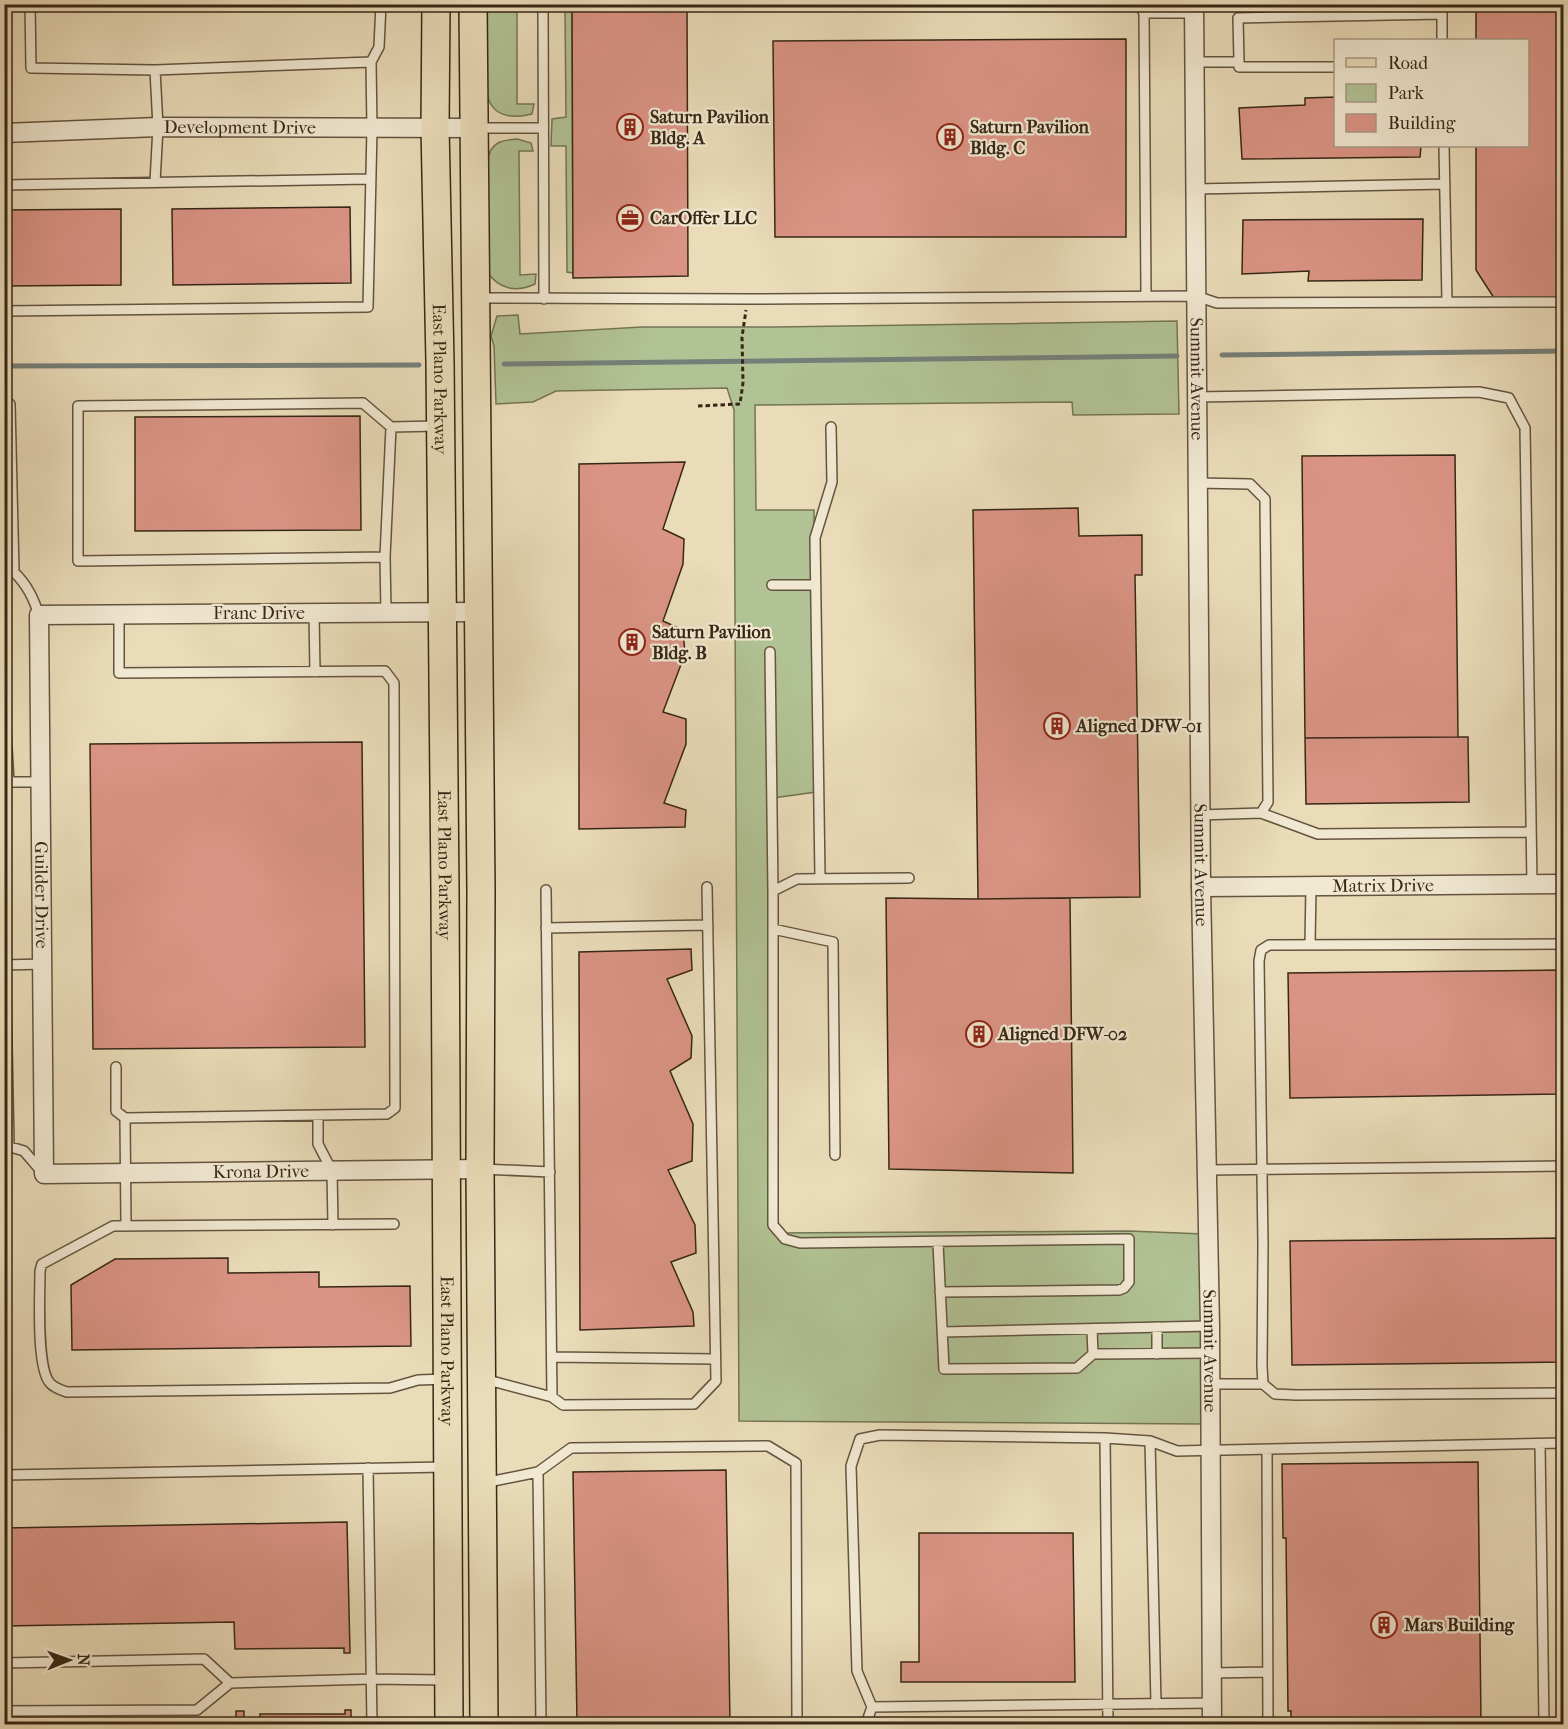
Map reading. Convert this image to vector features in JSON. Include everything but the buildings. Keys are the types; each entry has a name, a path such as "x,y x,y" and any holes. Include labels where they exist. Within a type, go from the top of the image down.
{"main road":[{"name":"East Plano Parkway","path":"436,4 435,127 440,362 445,891 449,1725"},
{"name":"East Plano Parkway","path":"473,4 481,891 480,1169 484,1725"},
{"path":"440,362 476,361"},
{"path":"445,891 481,891"},
{"path":"446,1379 482,1378"},
{"path":"449,1680 484,1680"}],"street":[{"name":"Summit Avenue","path":"1194,9 1200,815 1208,1170 1212,1725"},
{"name":"Development Drive","path":"4,133 158,127 473,128"},
{"name":"Franc Drive","path":"39,615 479,612"},
{"name":"Guilder Drive","path":"39,615 44,1174"},
{"name":"Matrix Drive","path":"1201,887 1563,884"},
{"name":"Krona Drive","path":"44,1174 480,1169"}],"lane":[{"path":"30,4 31,68 155,70 371,62"},
{"path":"4,311 368,307 372,129 371,62 380,47 381,4"},
{"path":"543,4 544,299"},
{"path":"1146,296 1141,9 1194,9"},
{"path":"1334,67 1239,67 1238,18 1442,9 1442,39"},
{"path":"1194,62 1239,62"},
{"path":"155,70 158,127 155,182"},
{"path":"473,128 542,128"},
{"path":"1444,147 1448,302"},
{"path":"4,185 370,179"},
{"path":"1195,189 1445,184"},
{"path":"475,298 1196,296 1217,303 1563,302"},
{"path":"1196,397 1479,392 1509,398 1525,428 1532,884"},
{"path":"385,557 78,561 78,406 363,403 390,427 440,426"},
{"path":"4,404 10,404 9,574 24,583 33,596 39,615"},
{"path":"386,612 385,557 390,427"},
{"path":"820,877 815,538 832,482 831,427"},
{"path":"1197,483 1250,484 1266,499 1268,802 1261,813"},
{"path":"772,585 815,585"},
{"path":"314,613 315,672"},
{"path":"116,1067 116,1111 125,1118 387,1114 395,1108 394,683 385,671 119,673 118,614"},
{"path":"770,652 773,1225 785,1239 800,1243 1129,1239 1129,1282 1119,1290 940,1292"},
{"path":"4,697 7,782 41,782"},
{"path":"1200,815 1261,813 1318,834 1531,832"},
{"path":"773,891 797,879 909,878"},
{"path":"1310,945 1311,886"},
{"path":"482,1378 552,1397 563,1405 694,1404 716,1381 707,887"},
{"path":"546,890 552,1397"},
{"path":"4,895 7,1145 24,1151 44,1174"},
{"path":"546,928 708,925"},
{"path":"773,929 833,942 835,1155"},
{"path":"1263,1384 1263,1169 1259,962 1261,950 1269,945 1563,944"},
{"path":"6,964 43,964"},
{"path":"318,1116 318,1144 332,1171 333,1225"},
{"path":"125,1118 126,1226"},
{"path":"1208,1170 1563,1166"},
{"path":"480,1169 550,1172"},
{"path":"394,1224 113,1226 42,1264 40,1271 41,1358 45,1376 51,1384 67,1392 390,1388 418,1380 446,1379"},
{"path":"938,1243 944,1370 1077,1368 1093,1354 1210,1353"},
{"path":"942,1332 1210,1326"},
{"path":"1157,1327 1157,1354"},
{"path":"1092,1329 1093,1354"},
{"path":"552,1357 715,1359"},
{"path":"1210,1384 1263,1384 1275,1394 1296,1395 1563,1393"},
{"path":"866,1725 872,1707 857,1671 851,1466 860,1439 880,1435 1105,1438 1150,1441 1177,1451 1563,1443"},
{"path":"1105,1438 1108,1725"},
{"path":"1150,1441 1156,1704"},
{"path":"1540,1444 1544,1725"},
{"path":"482,1483 538,1472 571,1448 768,1446 796,1463 797,1725"},
{"path":"1267,1450 1268,1725"},
{"path":"4,1475 447,1467"},
{"path":"368,1468 372,1725"},
{"path":"538,1472 541,1725"},
{"path":"4,1663 204,1659 230,1683"},
{"path":"1212,1673 1268,1672"},
{"path":"4,1711 197,1710 230,1683 372,1678 449,1680"},
{"path":"872,1707 1212,1703"}],"path":[{"path":"698,406 740,404 743,383 742,337 748,299"}],"green space":[{"path":"494,5 531,5 533,9 517,9 517,104 534,104 532,114 510,116 498,112 489,101 486,14"},
{"path":"565,9 572,9 573,273 567,272 566,146 551,146 552,119 566,117"},
{"path":"517,139 531,143 533,151 519,151 520,275 536,274 535,284 515,289 502,286 487,272 488,159 495,145"},
{"path":"518,315 520,334 642,327 1177,321 1179,414 1073,415 1072,402 755,405 756,510 814,510 816,792 773,798 768,977 773,1233 1129,1231 1203,1234 1204,1424 739,1421 734,410 727,388 556,391 533,402 496,404 494,346 491,336 497,316"}],"waterway":[{"path":"1222,355 1564,351"},
{"path":"504,364 1177,356"},
{"path":"4,366 419,365"}],"place":[{"name":"Saturn Pavilion Bldg. A","path":"630,127"},
{"name":"Saturn Pavilion Bldg. C","path":"950,137"},
{"name":"CarOffer LLC","path":"630,218"},
{"name":"Saturn Pavilion Bldg. B","path":"632,642"},
{"name":"Aligned DFW-01","path":"1057,726"},
{"name":"Aligned DFW-02","path":"979,1034"},
{"name":"Mars Building","path":"1384,1625"}]}
